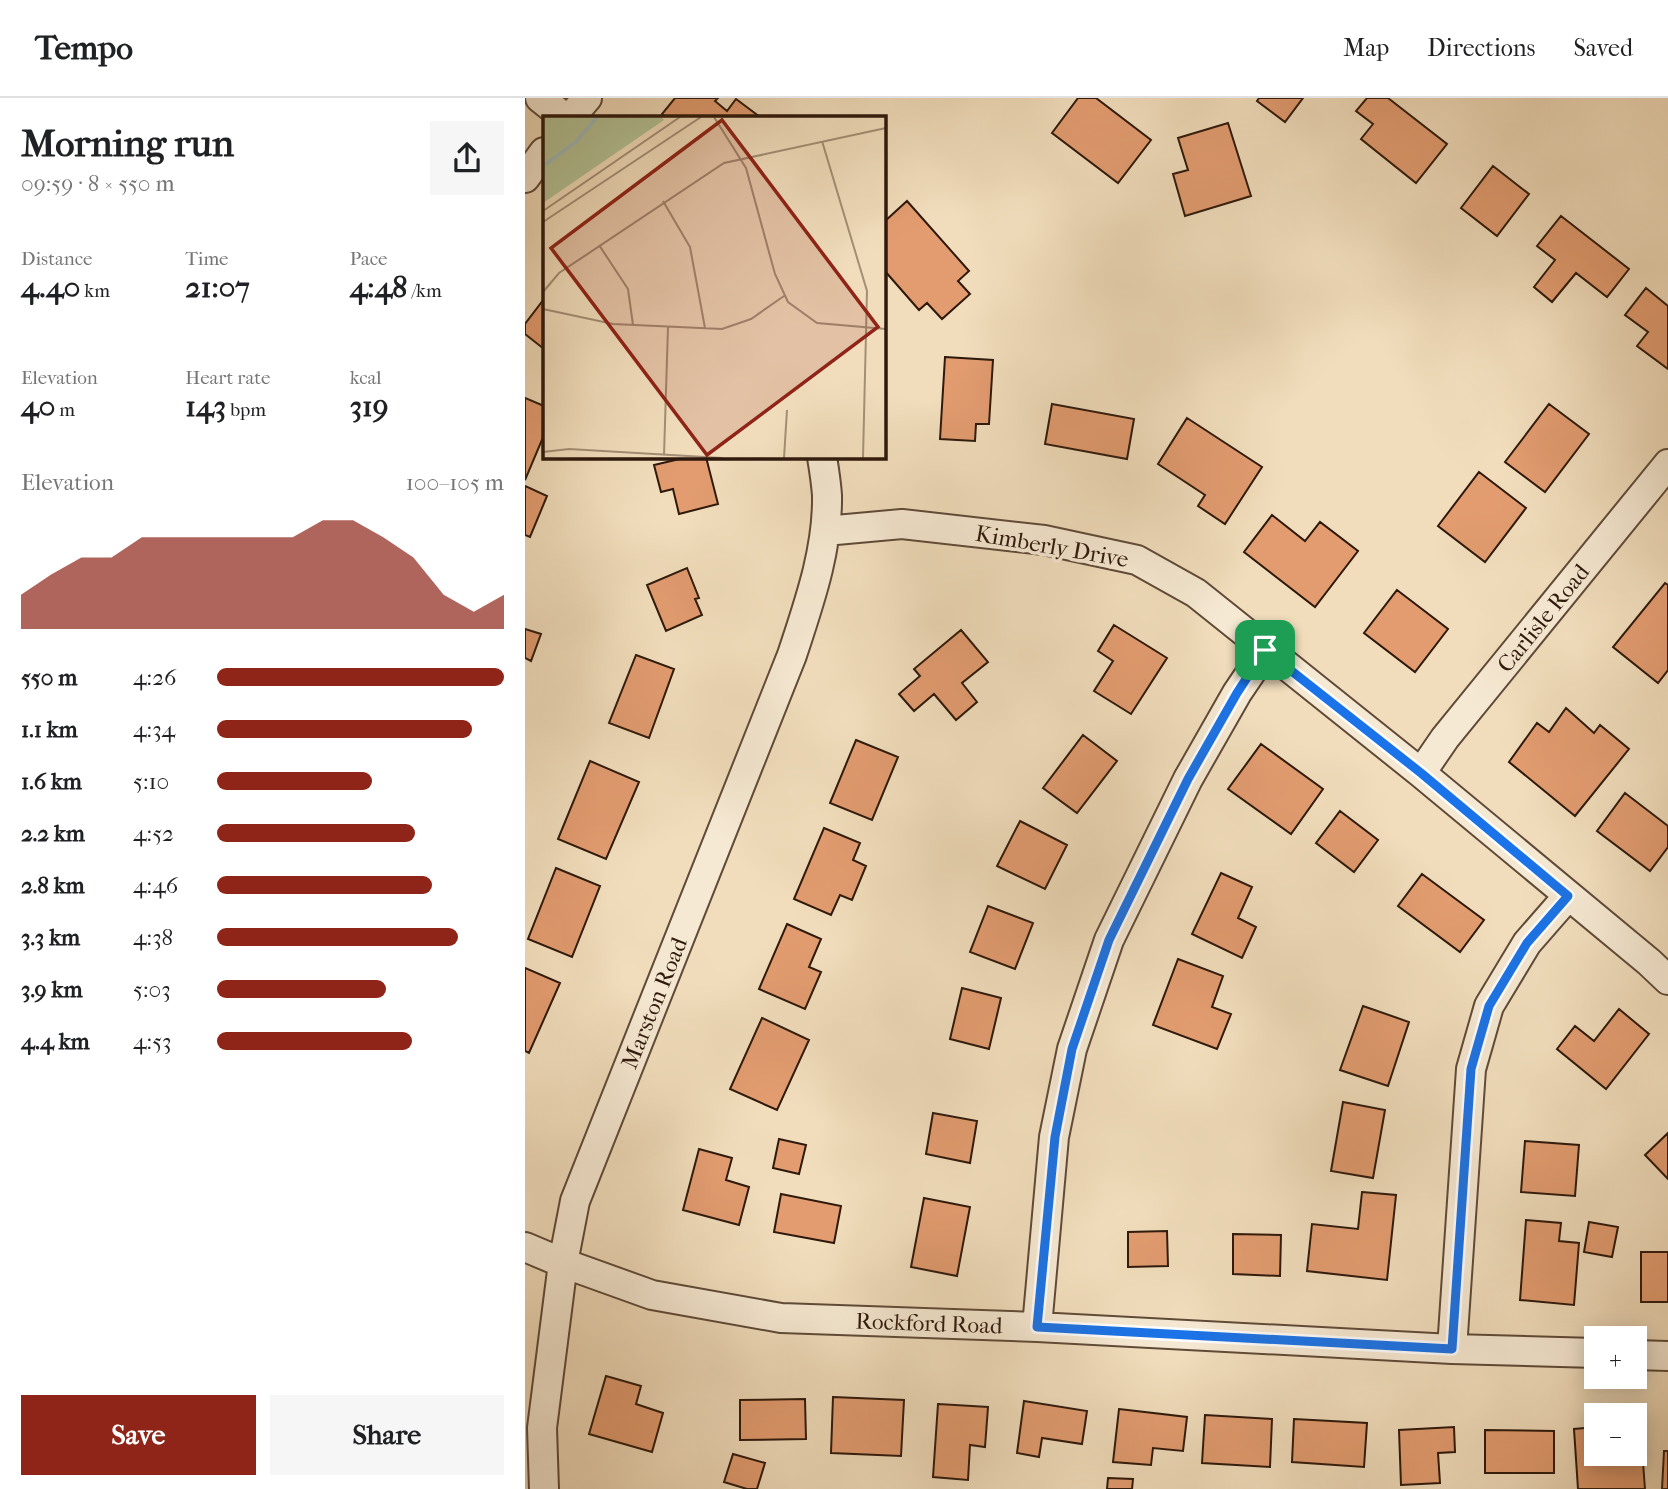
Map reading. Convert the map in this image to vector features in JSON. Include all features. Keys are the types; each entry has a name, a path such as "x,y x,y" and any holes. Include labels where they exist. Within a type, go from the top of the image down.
{"street":[{"path":"540,98 563,116"},
{"path":"572,116 587,98"},
{"path":"525,178 543,153"},
{"path":"822,458 827,494 825,531"},
{"name":"Carlisle Road","path":"1421,773 1445,738 1668,464"},
{"name":"Kimberly Drive","path":"825,531 902,524 1044,540 1137,560 1196,593 1421,773 1668,980"},
{"name":"Marston Road","path":"544,1489 542,1427 563,1263 575,1201 792,655 815,586 825,531"},
{"path":"1037,1327 1055,1137 1072,1049 1109,940 1121,915 1188,779 1265,650"},
{"path":"1452,1349 1471,1069 1489,1006 1527,943 1568,896"},
{"name":"Rockford Road","path":"525,1247 652,1295 781,1318 1584,1353"},
{"path":"1647,1355 1668,1356"}],"building":[{"path":"675,98 718,98 715,101 727,111 736,99 759,116 665,116 662,114"},
{"path":"1078,98 1096,98 1151,140 1118,183 1052,133"},
{"path":"1259,98 1303,98 1285,122 1257,101"},
{"path":"1367,98 1388,98 1447,144 1416,183 1361,139 1373,124 1356,111"},
{"path":"1228,123 1251,196 1185,216 1173,174 1188,170 1178,138"},
{"path":"1493,166 1529,194 1497,236 1461,208"},
{"path":"907,201 969,271 958,281 970,294 942,319 927,303 919,310 885,271 885,221"},
{"path":"1561,216 1629,269 1607,297 1576,273 1552,302 1534,287 1555,260 1537,246"},
{"path":"1646,288 1668,306 1668,369 1637,346 1648,332 1625,315"},
{"path":"543,300 543,348 525,334 525,324"},
{"path":"945,357 993,360 989,424 976,424 975,441 940,439"},
{"path":"525,398 543,406 543,437 525,480"},
{"path":"1052,404 1134,419 1127,459 1045,444"},
{"path":"1549,404 1589,434 1545,492 1505,462"},
{"path":"1187,418 1262,467 1225,524 1198,506 1205,495 1158,464"},
{"path":"684,458 706,458 718,504 679,514 673,489 661,492 654,465"},
{"path":"1479,472 1526,508 1485,562 1438,526"},
{"path":"525,486 547,496 530,537 525,535"},
{"path":"1272,515 1305,541 1320,522 1358,551 1315,607 1244,552"},
{"path":"687,568 699,598 695,599 702,615 666,631 647,585"},
{"path":"1665,583 1668,585 1668,670 1658,683 1613,647"},
{"path":"1397,590 1448,629 1415,672 1364,633"},
{"path":"1114,625 1167,658 1131,714 1094,691 1113,661 1098,651"},
{"path":"525,629 541,634 531,661 525,658"},
{"path":"961,630 988,662 962,683 977,702 956,720 934,694 914,711 899,694 920,676 914,669"},
{"path":"636,655 674,669 649,738 609,723"},
{"path":"1566,708 1594,733 1600,725 1629,749 1575,816 1509,762 1537,723 1549,732"},
{"path":"1083,735 1117,761 1077,813 1043,788"},
{"path":"856,740 898,757 872,820 830,803"},
{"path":"1261,744 1323,789 1291,834 1228,789"},
{"path":"590,761 639,782 606,859 558,839"},
{"path":"1625,793 1668,826 1668,847 1650,871 1597,831"},
{"path":"1340,811 1378,840 1354,872 1316,843"},
{"path":"1020,821 1067,845 1045,889 997,866"},
{"path":"824,828 860,843 853,860 866,866 852,900 840,895 831,915 794,899"},
{"path":"556,868 600,886 572,957 528,939"},
{"path":"1221,873 1252,887 1238,918 1256,927 1242,958 1192,934"},
{"path":"1422,874 1484,920 1460,952 1398,906"},
{"path":"988,906 1033,923 1015,969 970,952"},
{"path":"787,924 821,939 809,967 821,972 805,1009 759,989"},
{"path":"1178,959 1223,976 1212,1007 1231,1014 1217,1049 1153,1025"},
{"path":"525,968 560,983 529,1053 525,1051"},
{"path":"962,988 1001,998 989,1049 950,1039"},
{"path":"1363,1006 1409,1022 1388,1086 1340,1070"},
{"path":"1619,1009 1649,1034 1606,1089 1557,1049 1575,1026 1594,1041"},
{"path":"762,1018 809,1040 777,1110 730,1089"},
{"path":"1343,1102 1385,1110 1373,1178 1331,1171"},
{"path":"933,1113 977,1121 970,1163 926,1154"},
{"path":"1668,1133 1668,1179 1645,1155"},
{"path":"779,1139 806,1145 799,1174 773,1168"},
{"path":"1525,1141 1579,1145 1575,1196 1521,1192"},
{"path":"699,1149 732,1158 726,1180 749,1187 739,1225 683,1210"},
{"path":"1362,1192 1396,1195 1387,1280 1307,1271 1312,1224 1358,1229"},
{"path":"781,1194 841,1206 834,1243 774,1232"},
{"path":"924,1198 970,1207 957,1276 911,1267"},
{"path":"1526,1220 1561,1223 1559,1241 1579,1243 1574,1305 1520,1300"},
{"path":"1589,1222 1618,1227 1612,1257 1584,1252"},
{"path":"1167,1231 1168,1266 1128,1267 1128,1232"},
{"path":"1233,1234 1281,1235 1280,1276 1233,1274"},
{"path":"1641,1252 1668,1252 1668,1302 1641,1302"},
{"path":"606,1376 641,1386 636,1404 663,1413 652,1452 589,1434"},
{"path":"833,1397 904,1400 901,1456 831,1453"},
{"path":"805,1399 806,1439 740,1440 740,1400"},
{"path":"1024,1401 1087,1411 1082,1444 1042,1438 1039,1457 1017,1453"},
{"path":"938,1404 988,1407 985,1447 970,1445 968,1480 933,1477"},
{"path":"1119,1409 1187,1417 1183,1451 1153,1448 1151,1465 1113,1462"},
{"path":"1205,1415 1272,1419 1270,1467 1202,1463"},
{"path":"1294,1419 1367,1423 1364,1467 1292,1462"},
{"path":"1454,1427 1455,1452 1438,1453 1440,1483 1401,1485 1399,1430"},
{"path":"1584,1428 1584,1466 1643,1466 1645,1489 1578,1489 1574,1429"},
{"path":"1485,1430 1554,1431 1554,1473 1485,1473"},
{"path":"1664,1451 1668,1451 1668,1489 1662,1489"},
{"path":"733,1454 765,1463 757,1489 724,1482"},
{"path":"1108,1478 1133,1479 1132,1489 1107,1489"}],"route":[{"path":"1265,650 1421,773 1568,896 1527,943 1489,1006 1471,1069 1452,1349 1037,1327 1055,1137 1072,1049 1109,940 1188,779 1265,650"}]}
